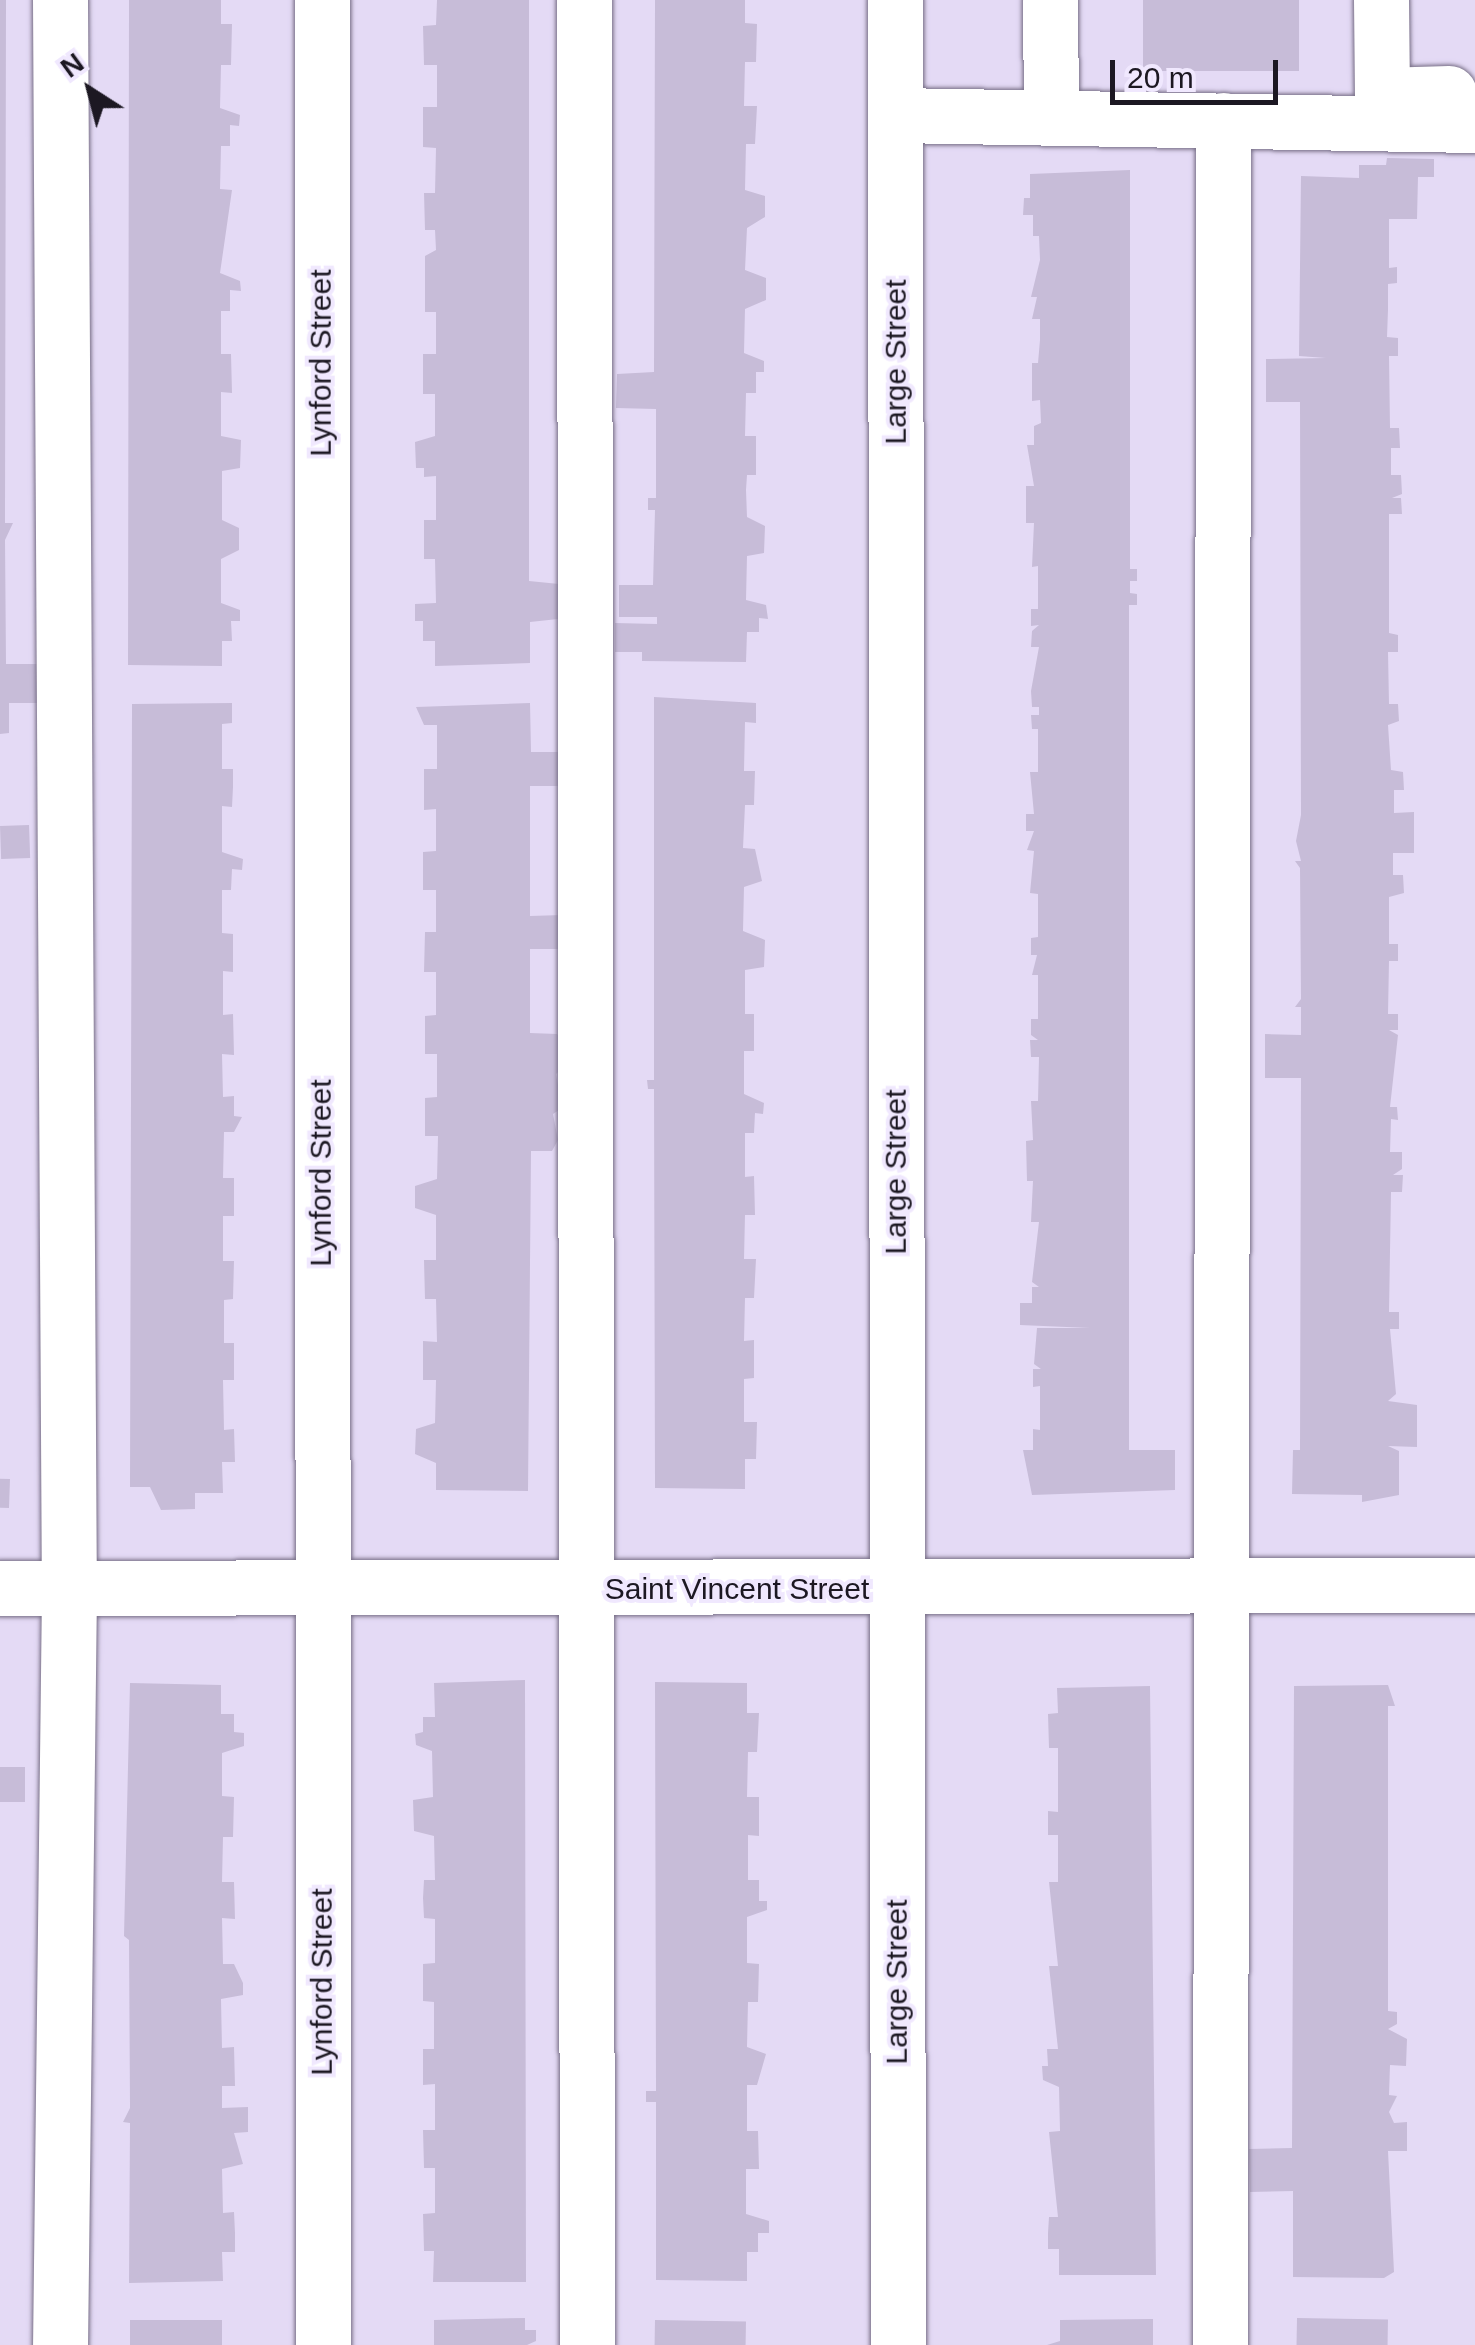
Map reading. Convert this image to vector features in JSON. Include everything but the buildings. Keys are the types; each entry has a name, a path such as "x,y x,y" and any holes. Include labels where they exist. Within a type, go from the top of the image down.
{"street":[{"path":"60,0 69,1590 60,2345"},
{"name":"Lynford Street","path":"322,0 323,2345"},
{"path":"584,0 587,2345"},
{"name":"Large Street","path":"895,0 898,2345"},
{"path":"1050,0 1051,116"},
{"path":"1382,0 1382,95 1475,92"},
{"path":"896,115 1475,126"},
{"path":"1220,2345 1223,120"},
{"name":"Saint Vincent Street","path":"0,1588 321,1592 1475,1585"}]}
